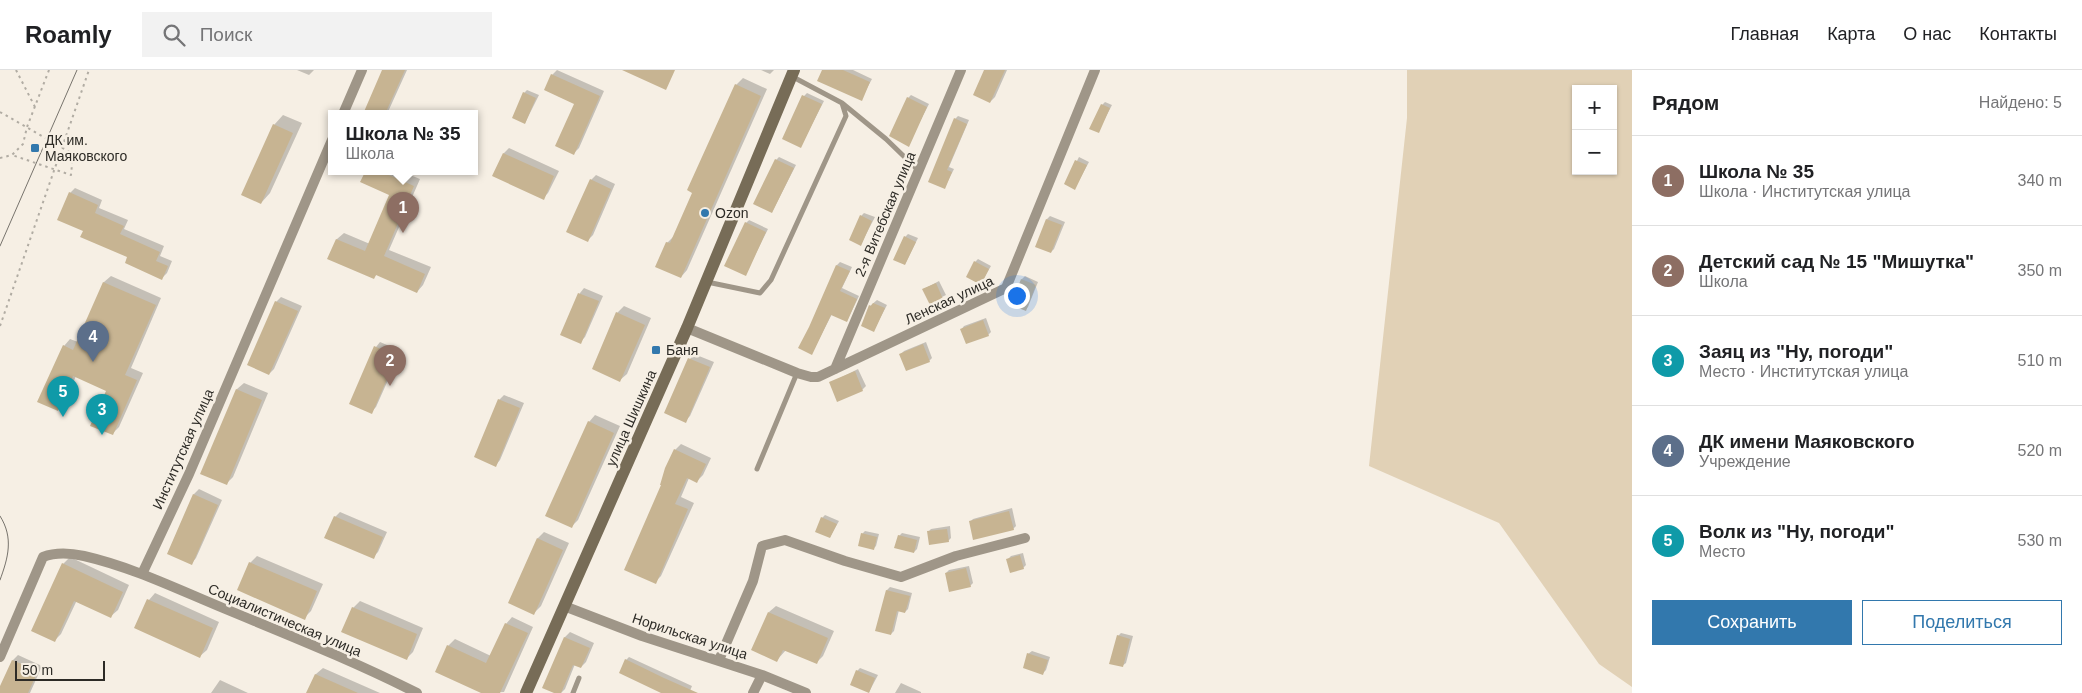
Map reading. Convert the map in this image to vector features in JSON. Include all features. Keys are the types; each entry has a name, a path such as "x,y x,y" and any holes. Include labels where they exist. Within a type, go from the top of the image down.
{"main road":[{"name":"улица Шишкина","path":"529,692 564,606 687,328 792,73"}],"street":[{"path":"345,110 362,70"},
{"name":"2-я Витебская улица","path":"835,369 961,70"},
{"name":"Ленская улица","path":"687,328 797,373 818,377 1006,288 1095,70"},
{"name":"Институтская улица","path":"142,574 189,474 328,149"},
{"path":"719,660 753,580 762,546 785,540 845,561 901,577 956,556 1025,538"},
{"path":"0,658 43,557 54,553 83,556 142,574"},
{"name":"Социалистическая улица","path":"142,574 300,640 417,693"},
{"name":"Норильская улица","path":"564,606 642,636 762,675 806,693"},
{"path":"753,693 762,675"}],"lane":[{"path":"792,73 842,103 886,139 918,170"},
{"path":"706,282 760,293 771,280 846,116 842,103"},
{"path":"757,469 797,373"},
{"path":"573,693 579,678"}],"path":[{"path":"16,70 35,107"},
{"path":"0,158 12,155 23,144 27,127 49,70"},
{"path":"0,326 89,70"},
{"path":"0,112 73,154 71,175 12,155"}],"shaded area":[{"path":"1407,70 1632,70 1632,687 1599,664 1499,523 1369,466 1407,118"}],"building":[{"path":"382,70 405,70 387,110 365,110"},
{"path":"622,70 675,70 666,90"},
{"path":"822,70 843,70 870,82 862,101 817,81"},
{"path":"984,70 1005,70 990,103 973,95"},
{"path":"551,74 600,96 574,155 555,146 574,104 544,90"},
{"path":"735,84 761,96 681,278 655,267 666,242 670,243 692,193 687,190"},
{"path":"523,92 536,98 525,124 512,118"},
{"path":"802,95 822,104 801,148 782,139"},
{"path":"907,97 927,107 909,147 889,136"},
{"path":"1101,104 1110,108 1099,133 1089,129"},
{"path":"954,118 967,124 947,170 952,172 945,189 928,182"},
{"path":"273,124 293,133 261,204 241,195"},
{"path":"503,153 554,176 544,200 492,176"},
{"path":"775,159 794,168 772,213 753,204"},
{"path":"1075,160 1087,165 1075,190 1064,184"},
{"path":"364,175 389,175 414,186 384,256 425,274 417,293 376,275 374,279 327,259 336,239 365,251 389,195 360,182"},
{"path":"590,179 611,189 588,242 566,232"},
{"path":"69,192 98,205 95,213 124,226 120,234 160,252 156,261 168,266 162,280 125,263 127,257 80,237 83,231 57,220"},
{"path":"860,215 872,221 861,246 849,240"},
{"path":"1046,219 1062,225 1051,253 1035,247"},
{"path":"745,222 766,232 746,276 724,266"},
{"path":"904,236 916,242 905,265 893,260"},
{"path":"974,261 989,269 981,285 966,277"},
{"path":"836,265 850,271 840,291 857,299 847,322 831,315 812,355 798,348"},
{"path":"1021,279 1036,285 1026,311 1011,305"},
{"path":"103,282 156,305 125,375 137,380 113,435 90,426 106,391 73,376 58,411 37,402 63,345 73,350"},
{"path":"936,283 943,299 930,305 922,289"},
{"path":"578,293 599,301 581,344 560,335"},
{"path":"275,301 298,311 269,375 247,365"},
{"path":"873,303 885,308 874,332 861,326 869,305 871,306"},
{"path":"616,312 645,325 620,382 592,369"},
{"path":"983,320 989,336 966,344 960,329"},
{"path":"923,344 930,362 906,371 899,354"},
{"path":"374,346 397,356 372,414 349,404"},
{"path":"688,358 710,367 686,423 664,413"},
{"path":"855,371 863,391 837,402 829,382"},
{"path":"236,389 262,400 227,485 200,474"},
{"path":"498,399 520,408 496,467 474,457"},
{"path":"588,421 614,433 572,528 545,516"},
{"path":"674,449 706,464 697,483 687,478 675,504 688,509 656,584 624,570 661,485 665,468"},
{"path":"193,494 218,505 192,565 167,554"},
{"path":"1009,511 1014,530 973,540 969,521"},
{"path":"334,516 383,537 374,559 324,538"},
{"path":"821,517 837,524 830,538 815,532"},
{"path":"947,529 949,542 929,545 927,531"},
{"path":"861,533 877,537 874,550 858,546"},
{"path":"898,535 917,540 914,553 894,548"},
{"path":"537,538 563,550 534,615 508,603"},
{"path":"1020,555 1024,569 1010,573 1006,559"},
{"path":"249,562 317,591 305,620 237,590"},
{"path":"62,563 123,592 111,618 74,601 55,642 31,631"},
{"path":"966,568 971,587 949,592 945,573"},
{"path":"886,590 910,596 905,613 897,611 891,635 875,631"},
{"path":"147,599 213,628 200,658 134,628"},
{"path":"352,607 417,634 407,660 341,632"},
{"path":"768,612 828,638 817,664 783,650 777,662 751,650"},
{"path":"505,623 528,633 500,693 481,693 435,672 447,645 486,663"},
{"path":"1117,635 1130,639 1123,667 1109,664"},
{"path":"564,637 590,648 581,668 573,665 561,693 554,693 542,688"},
{"path":"1027,653 1048,660 1043,675 1023,668"},
{"path":"625,659 698,693 661,693 619,673"},
{"path":"12,660 38,671 28,693 0,693 0,686"},
{"path":"856,670 875,678 869,693 850,685"},
{"path":"315,674 358,693 306,693"}],"tram line":[{"path":"0,246 77,70"},
{"path":"0,516 7,532 8,540 7,556 0,580"}],"place":[{"name":"ДК им. Маяковского","path":"35,148"},
{"name":"Ozon","path":"705,213"},
{"name":"Школа № 35","path":"403,233"},
{"name":"Баня","path":"656,350"},
{"name":"ДК имени Маяковского","path":"93,362"},
{"name":"Детский сад № 15 \"Мишутка\"","path":"390,386"},
{"name":"Волк из \"Ну, погоди\"","path":"63,417"},
{"name":"Заяц из \"Ну, погоди\"","path":"102,435"}]}
